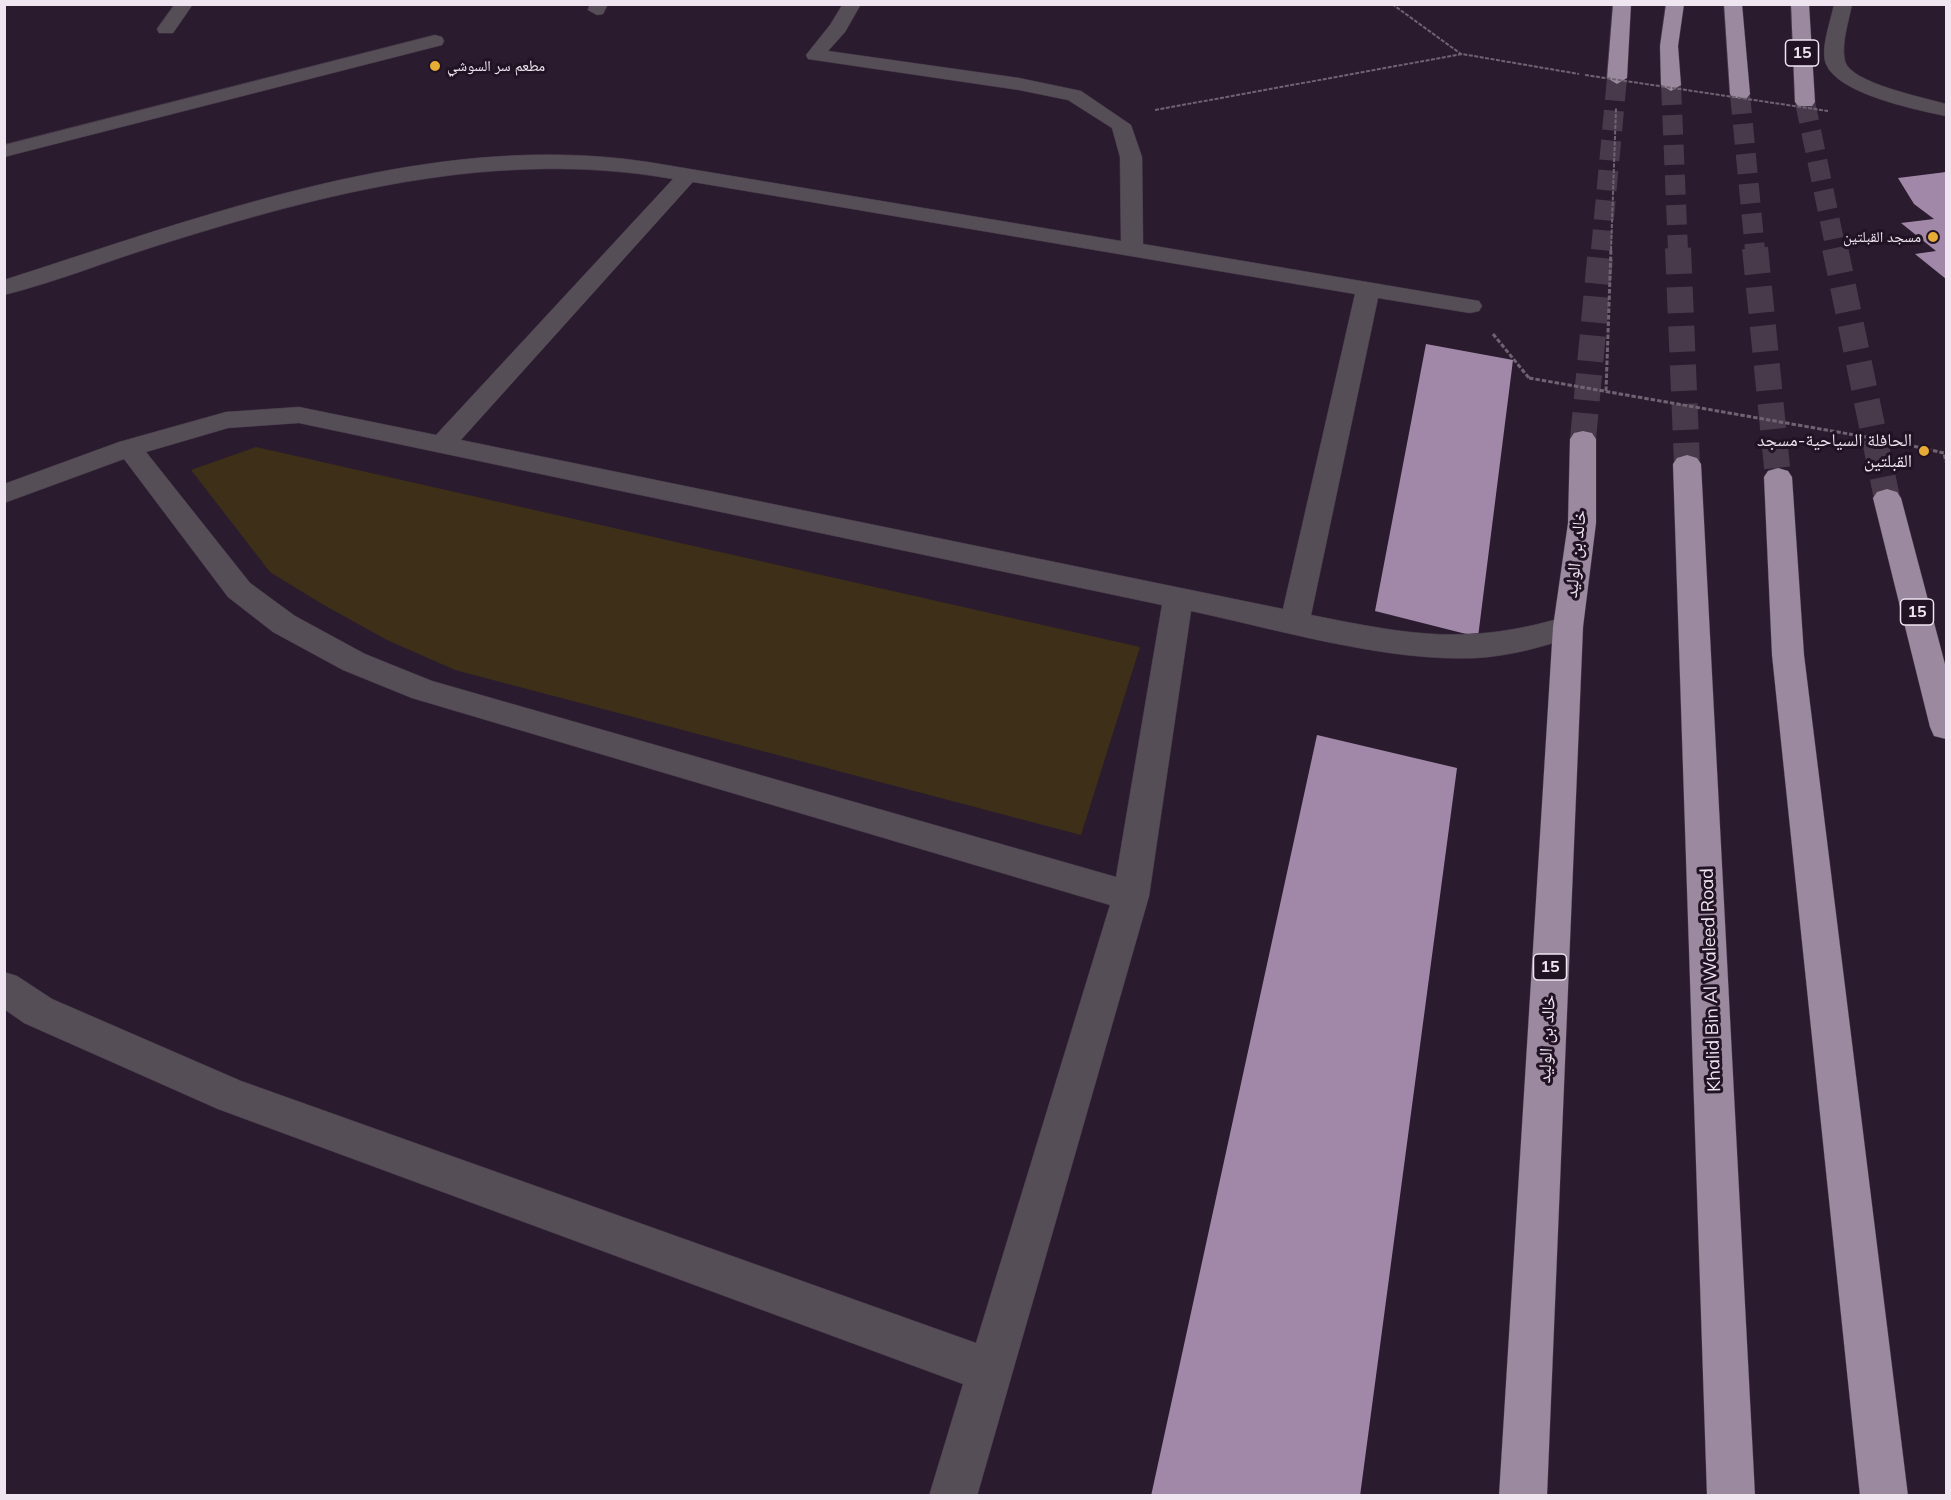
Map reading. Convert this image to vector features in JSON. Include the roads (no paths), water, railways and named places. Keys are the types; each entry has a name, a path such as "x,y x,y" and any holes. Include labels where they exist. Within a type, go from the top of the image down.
{"highway":[{"path":"1616,83 1622,4"},
{"path":"1671,85 1669,46 1675,4"},
{"path":"1733,4 1740,94"},
{"name":"15","path":"1800,4 1805,102"},
{"name":"خالد بن الوليد","path":"1523,1496 1568,627 1582,523 1582,438"},
{"name":"Khalid Bin Al Waleed Road","path":"1687,464 1706,860 1731,1496"},
{"path":"1778,477 1788,655 1884,1496"},
{"name":"15","path":"1887,498 1947,727"}],"street":[{"path":"166,29 184,4"},
{"path":"852,4 838,28 816,55 1019,84 1074,95 1121,125 1131,157 1132,248"},
{"path":"1843,4 1835,57 1839,69 1857,82 1872,88 1947,110"},
{"path":"4,151 435,41"},
{"path":"4,288 278,202 358,183 522,161 582,161 688,175 1470,306"},
{"path":"441,446 688,175"},
{"path":"1295,621 1368,289"},
{"path":"4,494 129,448 226,420 299,416 1178,600 1295,621 1385,641 1450,649 1493,646 1533,639 1568,627"},
{"path":"129,448 239,590 284,624 354,662 423,690 1131,896"},
{"path":"953,1496 1131,896 1178,600"},
{"path":"4,988 38,1011 232,1096 990,1371"}],"tunnel":[{"path":"1601,250 1617,78"},
{"path":"1671,85 1678,250"},
{"path":"1740,94 1755,250"},
{"path":"1805,102 1836,250"},
{"path":"1583,439 1601,248"},
{"path":"1678,248 1687,464"},
{"path":"1755,248 1778,477"},
{"path":"1835,248 1887,498"}],"place":[{"name":"مطعم سر السوشي","path":"435,66"},
{"name":"مسجد القبلتين","path":"1933,237"},
{"name":"الحافلة السياحية-مسجد القبلتين","path":"1924,451"}]}
